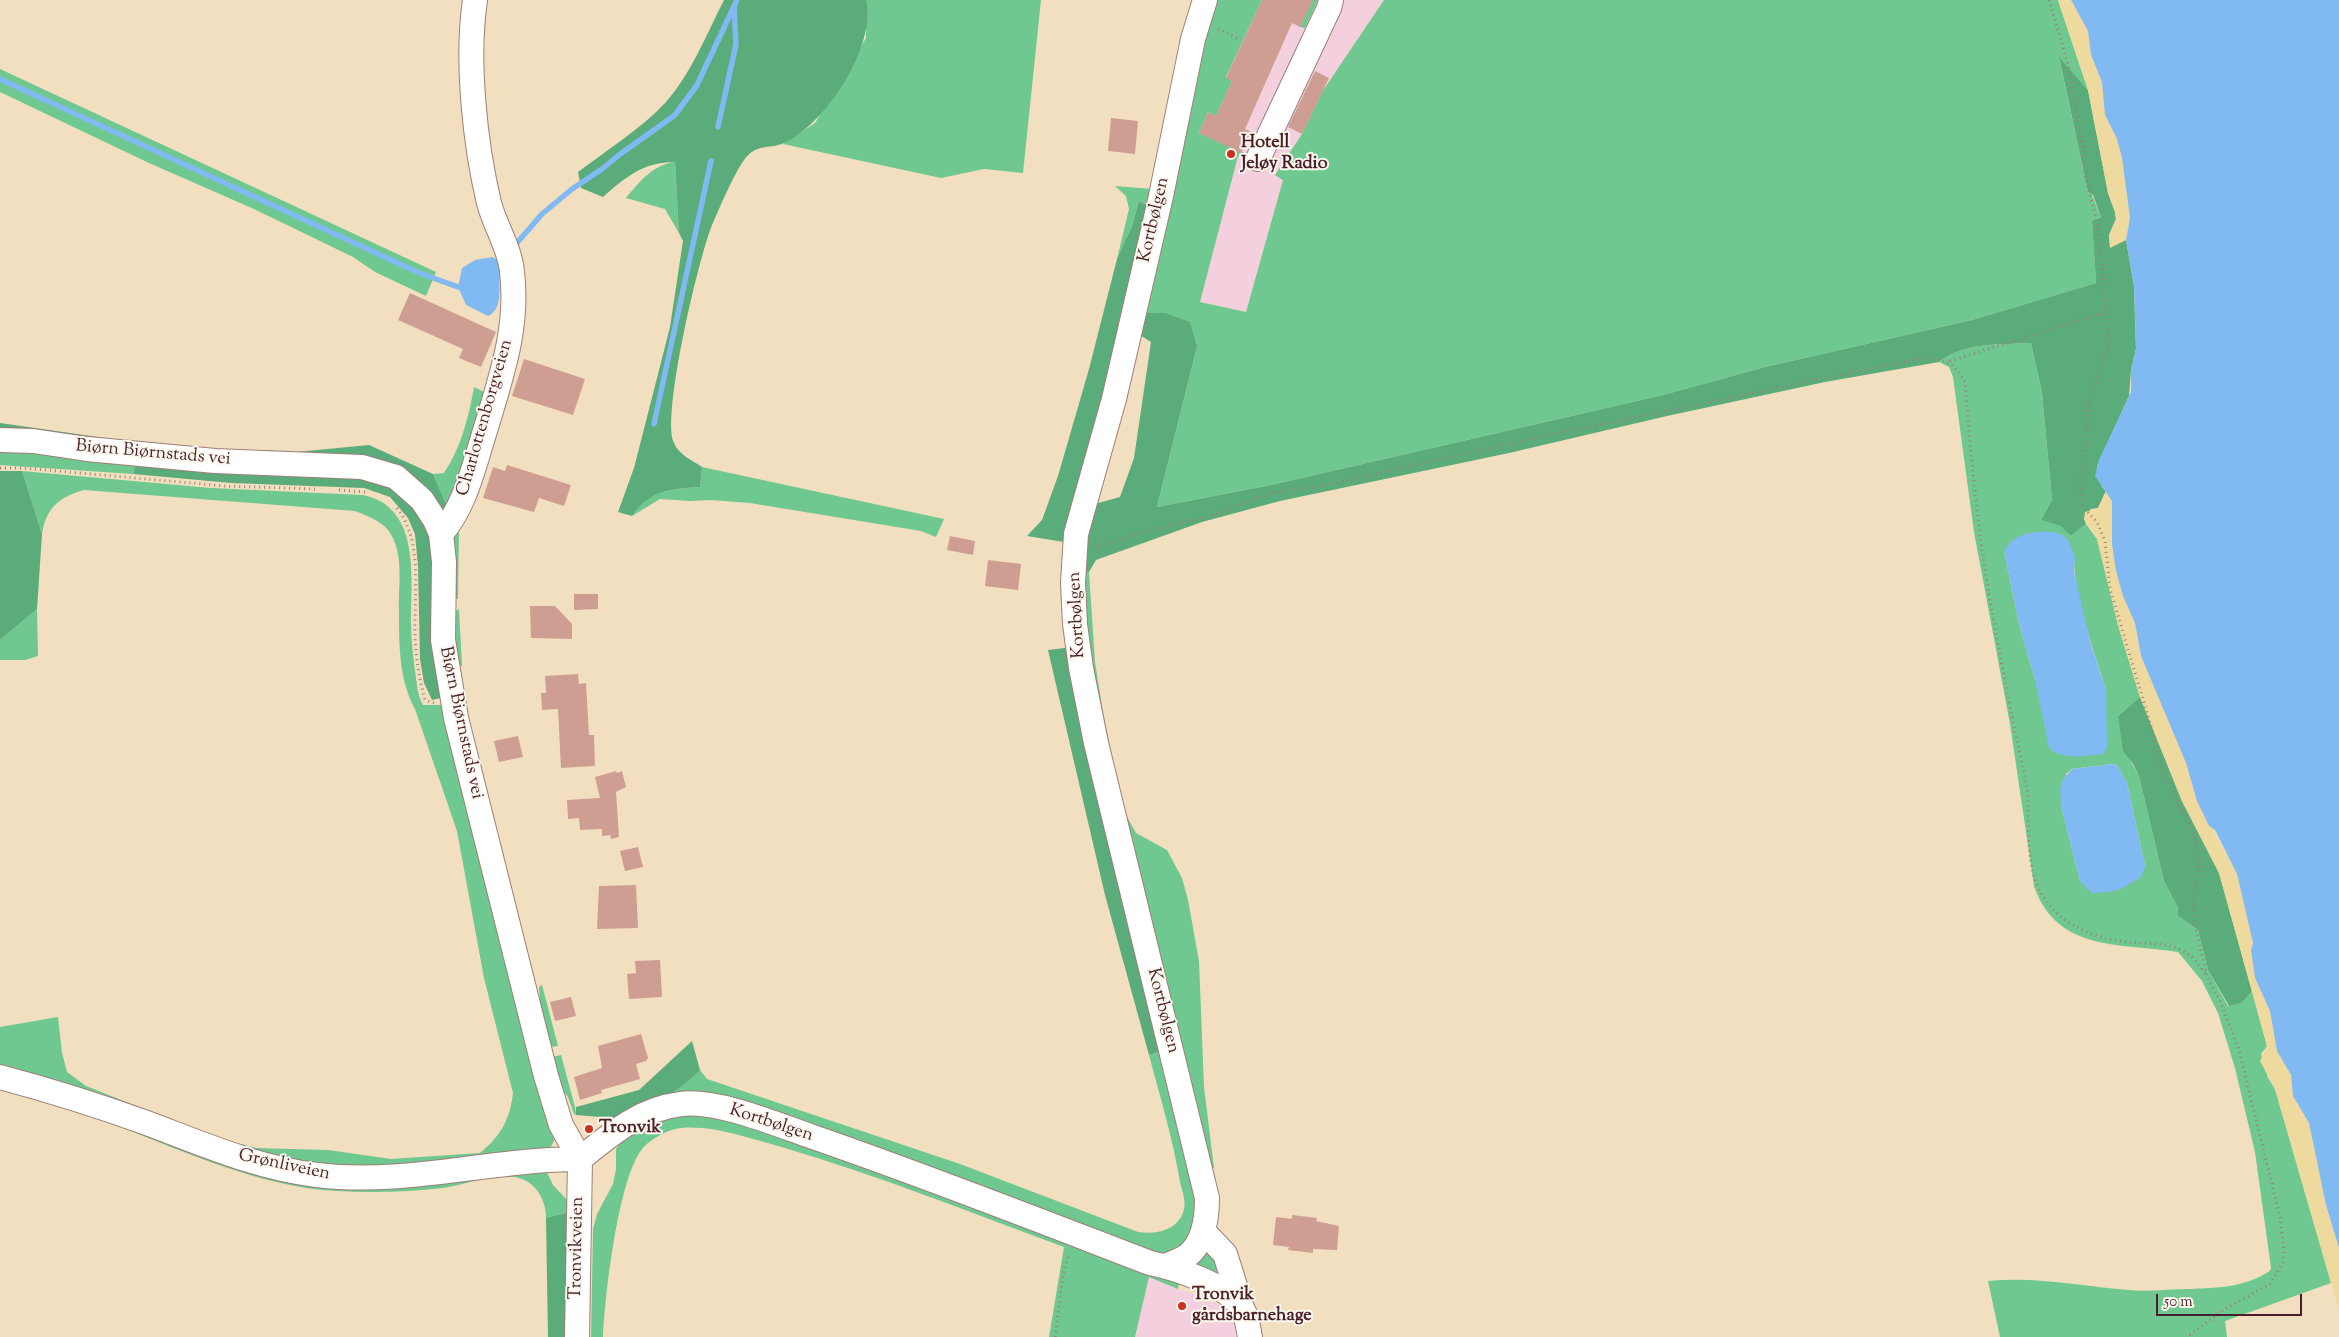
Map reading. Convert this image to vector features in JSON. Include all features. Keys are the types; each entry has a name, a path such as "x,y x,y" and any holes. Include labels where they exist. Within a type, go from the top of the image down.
{"street":[{"name":"Charlottenborgveien","path":"441,534 457,513 472,472 505,365 514,312 512,269 490,205 476,125 473,53 475,0"},
{"name":"Kortbølgen","path":"1166,1266 1187,1255 1203,1231 1207,1215 1207,1198 1096,743 1081,668 1073,583 1076,534 1114,399 1142,280 1193,39 1206,0"},
{"path":"1258,159 1329,8 1331,0"},
{"name":"Biørn Biørnstads vei","path":"0,440 33,441 87,449 215,461 330,464 369,468 382,471 405,483 422,500 435,520 441,534 444,562 442,640 447,677 456,718 546,1076 561,1125 580,1159"},
{"name":"Grønliveien","path":"0,1077 74,1098 223,1153 316,1175 381,1178 425,1175 543,1159 580,1159"},
{"name":"Kortbølgen","path":"580,1159 635,1117 682,1104 709,1106 746,1115 877,1159 1150,1263 1166,1266 1226,1293 1242,1308"},
{"name":"Tronvikveien","path":"577,1337 580,1159"},
{"path":"1203,1231 1225,1254 1250,1337"}],"path":[{"path":"2049,0 2069,68 2083,148 2085,175 2097,222 2106,312 2108,348 2088,405 2086,455 2080,478 2082,506 2097,522 2105,541 2110,589 2151,726 2157,758 2195,838 2200,867 2193,909 2206,977"},
{"path":"1949,362 2106,312"},
{"path":"1075,554 1154,529 1211,516 1269,493 1327,484 1516,442 1927,357 1949,362 1959,370 1964,382 1974,493 1984,563 2027,789 2032,868 2037,883 2044,899 2056,912 2082,930 2118,941 2156,943 2176,947 2187,953 2200,965 2221,1003 2239,1050 2280,1217 2284,1249 2283,1262 2270,1284 2225,1310 2187,1337"},
{"path":"0,468 23,468 225,486 324,489"},
{"path":"331,489 372,493"},
{"path":"393,505 408,526 413,544 416,647 423,691 429,703 439,703"},
{"path":"1055,1337 1066,1259 1069,1254 1075,1256"}],"shaded area":[{"name":"Hotell Jeløy Radio","path":"1209,0 1384,0 1322,92 1302,134 1275,174 1283,180 1246,312 1200,302 1148,275"},
{"name":"Tronvik gårdsbarnehage","path":"1149,1277 1236,1311 1246,1337 1135,1337"}],"green space":[{"path":"724,0 866,0 867,19 864,39 856,61 844,82 816,120 800,134 784,143 757,149 752,152 742,163 730,186 706,242 683,336 673,402 671,427 674,443 682,454 702,467 700,487 662,492 646,501 632,516 618,512 634,468 670,327 683,241 679,233 675,162 644,168 627,177 603,197 581,188 578,172 636,129 666,102 694,61"},
{"path":"866,0 1041,0 1023,173 984,169 941,178 783,144 815,123 866,38"},
{"path":"1209,0 1262,0 1226,77 1232,81 1216,116 1208,112 1199,133 1247,154 1254,161 1253,165 1238,156 1200,302 1246,312 1283,180 1275,175 1302,134 1322,92 1384,0 2058,0 2088,90 2059,58 2088,192 2092,195 2101,217 2092,221 2096,283 1972,320 1765,367 1663,395 1271,485 1157,507 1197,347 1138,313"},
{"path":"1312,0 1318,0 1305,28 1300,27"},
{"path":"2059,57 2088,90 2108,193 2116,219 2109,235 2110,247 2126,240 2134,286 2136,349 2131,370 2129,396 2097,466 2102,487 2106,491 2098,508 2091,509 2084,519 2086,524 2071,536 2061,526 2041,520 2052,500 2042,393 2031,343 1971,348 1960,351 1939,362 1825,382 1509,453 1280,501 1202,522 1096,560 1089,572 1079,570 1095,504 1120,497 1134,458 1151,342 1135,332 1138,313 1165,313 1190,322 1197,347 1157,507 1271,485 1663,395 1765,367 1972,320 2096,283 2092,221 2101,217 2093,195 2088,192"},
{"path":"0,69 436,272 426,296 375,272 353,257 254,209 149,163 0,92"},
{"path":"675,162 679,233 665,209 626,198 654,170 667,163"},
{"path":"1115,186 1153,189 1154,208 1139,201 1132,226 1117,259 1129,209 1126,196"},
{"path":"1139,201 1154,208 1070,543 1027,536 1042,520 1058,476 1089,369 1117,259 1132,226"},
{"path":"2031,343 2042,393 2052,500 2041,520 2061,525 2071,536 2086,524 2097,539 2118,625 2140,697 2118,716 2127,755 2139,776 2164,881 2178,908 2178,916 2198,930 2208,970 2228,1006 2242,1003 2252,991 2267,1046 2261,1054 2268,1078 2275,1089 2331,1283 2225,1321 2227,1337 2000,1337 1988,1281 2041,1281 2137,1291 2201,1289 2221,1287 2251,1280 2270,1271 2271,1268 2255,1152 2235,1068 2218,1013 2202,981 2178,952 2114,945 2094,941 2075,934 2058,923 2045,908 2034,886 2010,724 1974,532 1953,377 1949,367 1939,362 1960,351 1971,348","holes":["2004,551 2074,557 2077,590 2081,607 2106,690 2035,680 2019,624","2117,765 2127,783 2145,866 2080,881 2061,806 2066,774 2072,769"]},
{"path":"474,387 490,395 464,484 447,506 433,474 444,473 455,453 467,420"},
{"path":"0,423 119,440 118,446 0,432"},
{"path":"369,445 433,474 447,506 444,519 407,477 260,457 260,450 296,452"},
{"path":"0,446 136,460 133,474 0,465"},
{"path":"136,460 324,469 397,486 429,526 445,697 432,700 424,683 420,659 418,566 415,534 408,518 390,497 364,488 231,483 133,474"},
{"path":"481,466 459,530 458,599 454,598 449,541"},
{"path":"702,467 944,519 936,537 921,531 750,503 710,500 660,499 632,516 646,501 662,492 700,487"},
{"path":"0,471 22,471 42,534 37,609 0,640"},
{"path":"22,471 211,488 363,495 382,502 395,514 404,529 409,546 412,585 412,640 418,693 423,705 448,705 555,1131 555,1139 546,1156 460,1165 292,1167 0,1068 0,1027 58,1017 62,1053 67,1072 86,1086 220,1139 257,1148 328,1150 391,1159 480,1153 494,1140 507,1119 513,1093 484,978 457,831 403,674 399,637 399,559 397,548 385,526 355,511 84,490 67,496 50,510 42,534"},
{"path":"1079,570 1089,572 1095,662 1116,777 1126,815 1136,833 1167,850 1182,878 1188,900 1199,961 1204,1087 1214,1168 1207,1168 1102,743"},
{"path":"37,609 38,656 25,660 0,660 0,640"},
{"path":"459,609 462,666 451,666 448,616"},
{"path":"1073,647 1164,1050 1149,1055 1105,895 1048,650"},
{"path":"2140,697 2182,801 2219,873 2252,991 2242,1003 2229,1006 2208,970 2198,930 2178,916 2178,908 2164,881 2139,776 2123,751 2118,716"},
{"path":"542,985 558,1046 550,1047 541,1016 539,987"},
{"path":"692,1041 700,1070 667,1097 644,1109 602,1121 600,1117 576,1115 576,1107 639,1090"},
{"path":"1164,1050 1202,1191 1187,1246 1163,1258 1017,1204 662,1102 700,1070 707,1079 960,1164 1138,1232 1152,1233 1166,1230 1172,1226 1177,1222 1184,1209 1184,1196 1170,1134 1149,1055"},
{"path":"561,1055 576,1115 568,1097 562,1090 552,1057"},
{"path":"0,1083 263,1172 543,1164 553,1185 568,1201 569,1212 546,1218 543,1200 537,1190 528,1182 513,1177 482,1179 443,1188 390,1192 337,1191 277,1182 185,1153 87,1114 0,1090"},
{"path":"667,1111 751,1123 1179,1283 1178,1289 1149,1277 1135,1337 1049,1337 1064,1247 922,1194 814,1157 730,1133 705,1128 681,1128 665,1132 655,1138 642,1149 634,1164 626,1186 614,1239 603,1337 591,1337 593,1229 597,1214 613,1184 616,1169 616,1149 624,1137"},
{"path":"569,1212 568,1337 548,1337 546,1218"},
{"path":"1208,1247 1221,1269 1214,1275 1195,1270 1195,1254"}],"sand":[{"path":"2058,0 2071,0 2088,31 2091,55 2102,82 2105,115 2117,139 2122,158 2130,218 2126,240 2110,248 2109,235 2116,219 2115,212 2108,193 2088,90"},
{"path":"2106,491 2112,501 2112,544 2116,571 2123,596 2135,623 2141,656 2186,763 2197,801 2237,874 2253,943 2251,950 2255,978 2270,1011 2277,1051 2289,1070 2297,1104 2309,1123 2326,1205 2339,1248 2339,1310 2275,1089 2260,1061 2267,1046 2219,873 2182,801 2140,697 2118,625 2097,539 2084,519 2085,512 2098,508"}],"water":[{"path":"2071,0 2339,0 2339,1248 2326,1205 2309,1123 2293,1096 2291,1075 2277,1051 2270,1011 2255,978 2251,950 2253,943 2237,874 2215,830 2209,826 2197,801 2186,763 2141,656 2135,623 2123,596 2116,571 2112,544 2112,501 2095,476 2099,460 2131,392 2131,370 2136,349 2134,286 2126,240 2130,218 2122,158 2117,139 2105,115 2102,82 2091,55 2088,31"},
{"path":"493,257 502,263 500,269 499,300 494,312 488,316 466,305 458,287 462,268 475,260"},
{"path":"2051,532 2061,534 2068,540 2075,557 2074,571 2090,641 2106,690 2107,746 2104,754 2068,756 2061,755 2049,748 2035,680 2019,624 2004,551 2013,540 2024,534"},
{"path":"2117,765 2127,783 2145,866 2141,877 2123,888 2110,892 2091,893 2080,881 2061,806 2060,789 2063,779 2072,769"}],"building":[{"path":"1262,0 1313,0 1300,27 1292,23 1245,129 1251,132 1241,153 1199,133 1208,112 1216,116 1232,81 1226,78"},
{"path":"1315,71 1329,78 1302,134 1288,127"},
{"path":"1111,118 1138,121 1135,154 1108,151"},
{"path":"410,293 496,332 481,367 459,358 463,349 398,320"},
{"path":"524,359 585,379 573,415 512,396"},
{"path":"507,465 571,485 564,506 539,498 534,512 483,498 493,467 505,471"},
{"path":"950,536 975,541 973,555 947,550"},
{"path":"988,560 1021,564 1018,590 985,586"},
{"path":"574,594 598,594 598,609 574,610"},
{"path":"530,606 555,606 572,624 572,639 531,638"},
{"path":"578,674 579,684 586,683 589,735 594,735 595,766 561,768 558,709 542,710 541,693 546,693 545,676"},
{"path":"518,736 523,757 499,762 494,741"},
{"path":"616,771 617,773 622,771 626,787 616,792 619,837 611,839 610,835 602,836 602,829 580,830 579,818 568,819 567,800 600,798 595,777"},
{"path":"638,847 643,867 625,871 620,851"},
{"path":"636,885 638,928 597,929 599,886"},
{"path":"660,960 662,997 629,999 627,974 636,973 635,961"},
{"path":"571,997 576,1016 555,1021 550,1002"},
{"path":"641,1034 648,1058 646,1061 636,1064 640,1079 601,1090 602,1093 580,1100 574,1077 602,1068 598,1046"},
{"path":"1292,1215 1317,1218 1316,1221 1339,1226 1337,1250 1313,1249 1313,1253 1288,1250 1289,1247 1273,1245 1276,1217 1292,1219"}],"waterway":[{"path":"516,244 542,214 572,189 675,115 697,85 737,0"},
{"path":"718,127 736,44 734,8"},
{"path":"0,79 417,272 458,287"},
{"path":"654,424 711,161"}],"place":[{"name":"Hotell Jeløy Radio","path":"1231,154"},
{"name":"Tronvik","path":"589,1129"},
{"name":"Tronvik gårdsbarnehage","path":"1182,1306"}]}
